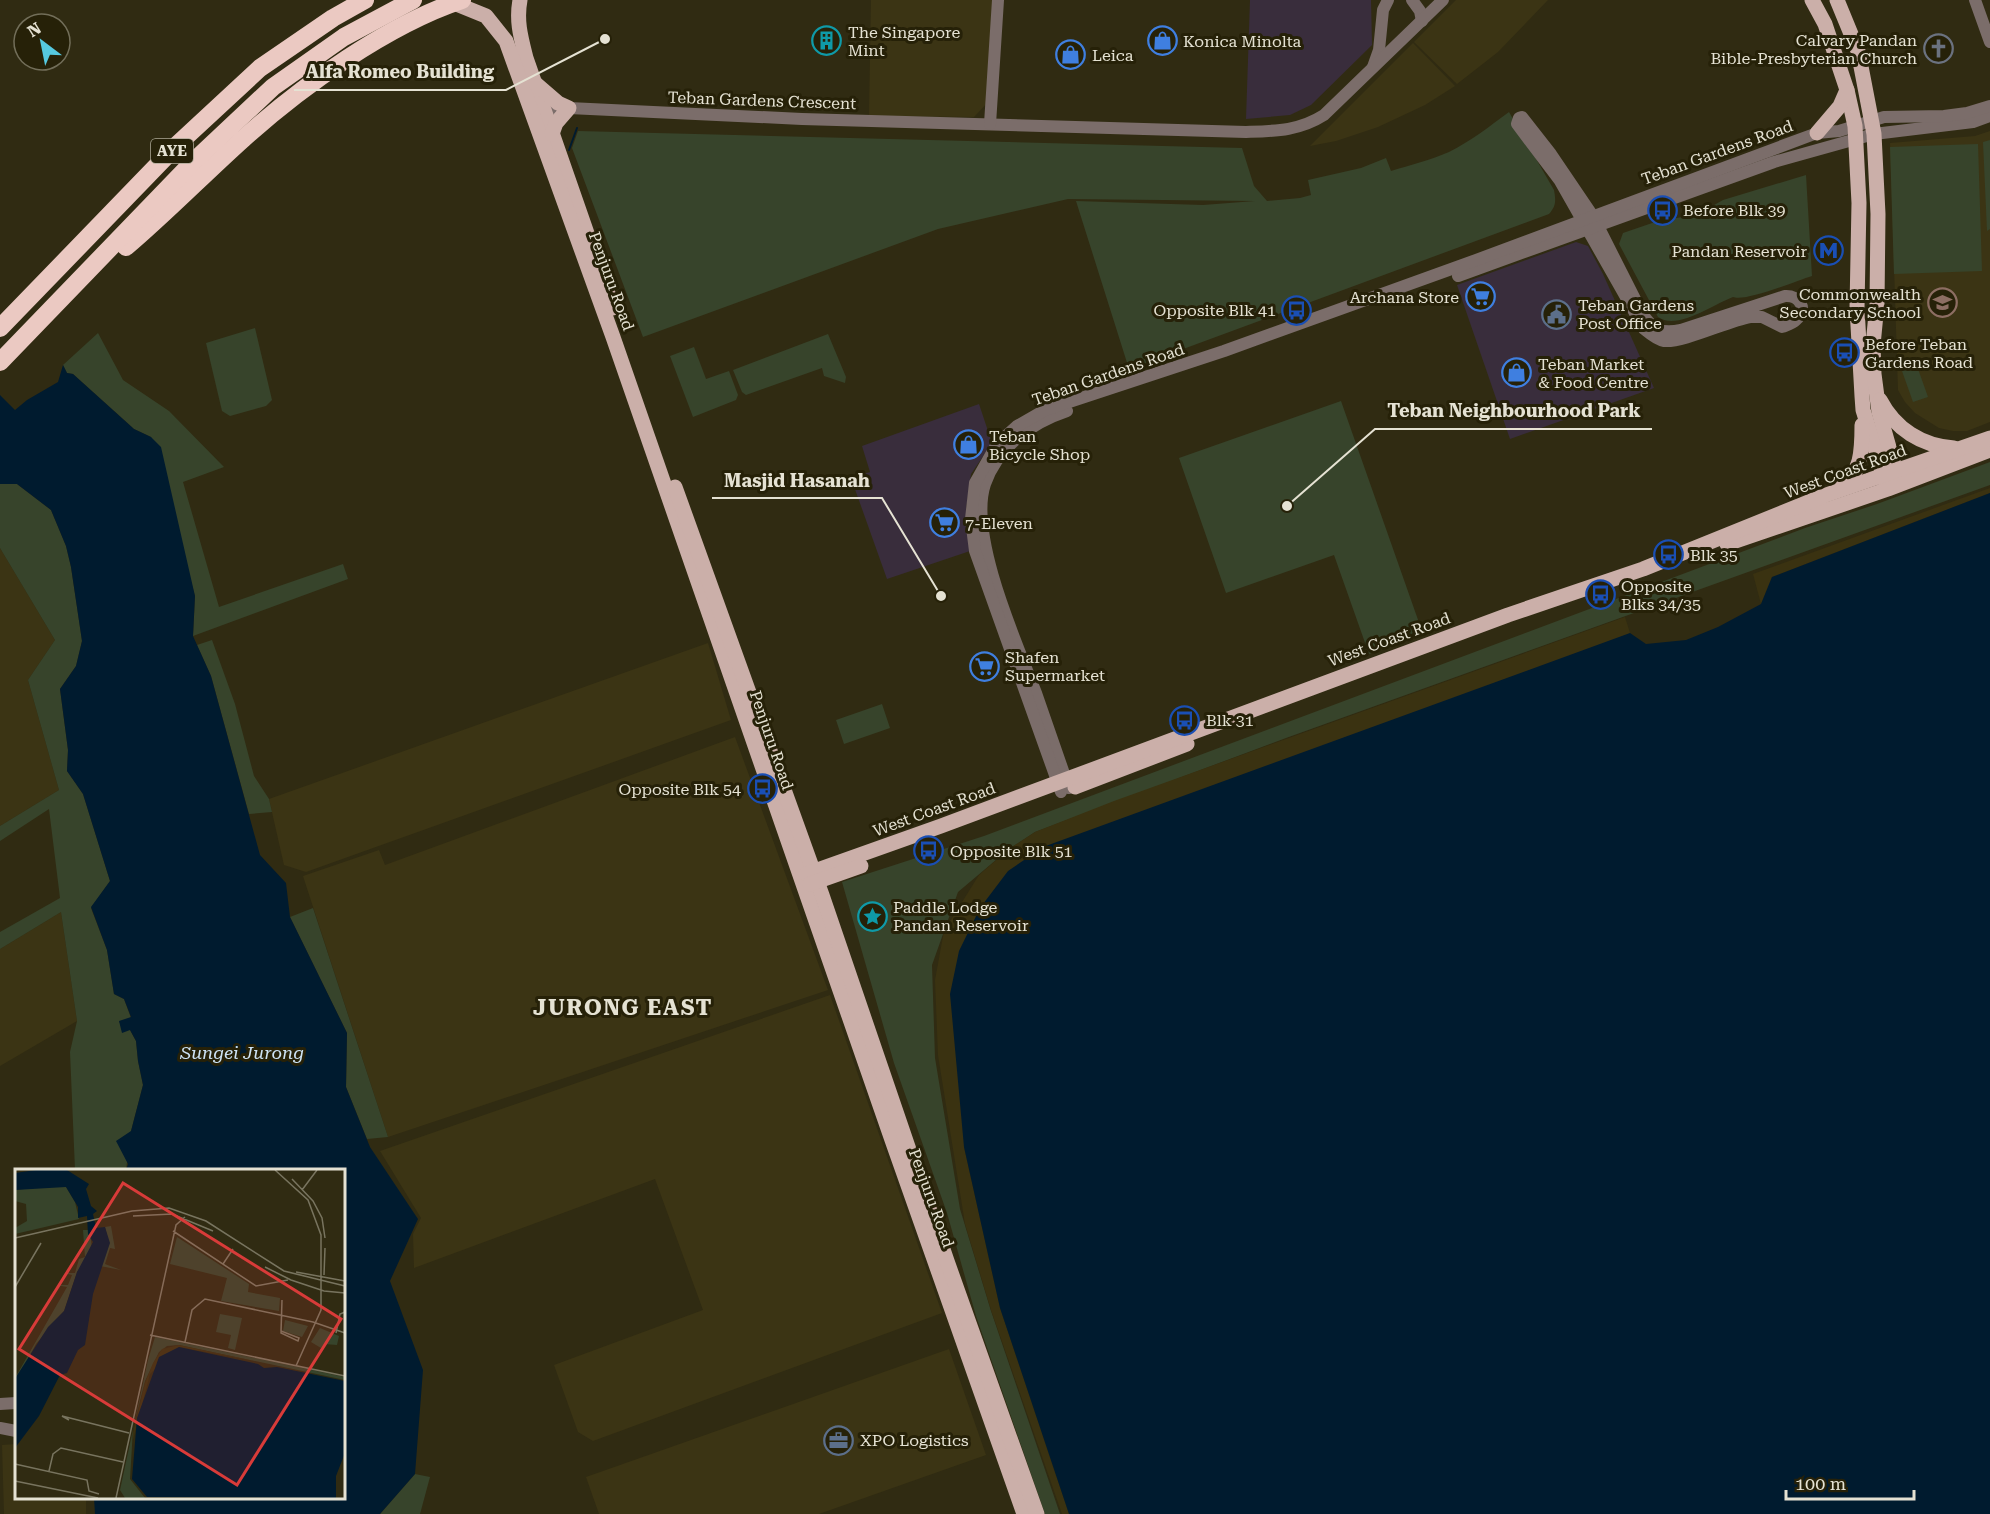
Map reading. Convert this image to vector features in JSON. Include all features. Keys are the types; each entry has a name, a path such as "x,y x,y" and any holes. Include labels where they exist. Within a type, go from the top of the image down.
{"highway":[{"name":"AYE","path":"0,328 178,144 260,68 333,18 365,0"},
{"name":"AYE","path":"0,362 193,162 273,87 344,37 413,0"},
{"path":"49,313 138,237 245,137 327,72 400,27 458,1"}],"main road":[{"name":"Penjuru Road","path":"520,0 519,29 526,58 536,84 538,109 661,464 1036,1514"},
{"path":"1812,0 1825,24 1846,90 1855,133 1859,203 1858,331 1863,410 1862,449 1856,472 1848,482 1826,495"},
{"path":"1837,0 1858,51 1873,127 1878,214 1877,304 1873,345 1876,392 1892,480"},
{"name":"Penjuru Road","path":"458,1 486,16 502,34 552,134 661,464"},
{"path":"536,84 558,103 569,108 556,123 552,134"},
{"path":"1816,133 1840,106 1846,90"},
{"path":"1876,392 1888,414 1909,433 1936,447 1958,449"},
{"path":"1863,410 1892,480"},
{"name":"West Coast Road","path":"809,879 1705,551 1768,532 1892,480 1958,449 1990,438"},
{"name":"West Coast Road","path":"1064,786 1508,615 1653,565 1826,495 1892,480 1990,450"},
{"name":"Penjuru Road","path":"809,879 892,1140 1024,1514"}],"street":[{"path":"990,124 998,0"},
{"path":"1373,69 1379,50 1383,10 1389,0"},
{"path":"1412,0 1422,21"},
{"name":"Teban Gardens Crescent","path":"538,109 569,108 778,118 1246,132 1282,131 1311,124 1324,115 1443,0"},
{"path":"1975,0 1990,42"},
{"path":"1873,127 1884,117 1944,116 1973,112 1990,106"},
{"path":"1855,133 1873,127 1973,122 1990,116"},
{"path":"1519,118 1525,118 1558,163 1650,325 1660,331 1681,330 1785,296 1799,299 1802,312 1799,318 1782,327 1762,317 1750,317 1678,339 1664,341 1654,337 1644,329 1591,223 1517,124 1519,118"},
{"name":"Teban Gardens Road","path":"1591,223 1816,133 1839,131 1855,133"},
{"name":"Teban Gardens Road","path":"1064,786 975,551 971,519 975,483 997,444 1017,426 1045,410 1226,355 1591,223 1855,133"},
{"path":"0,1404 15,1403"},
{"path":"0,1428 15,1431"}],"shaded area":[{"path":"871,0 993,0 989,101 974,117 869,116"},
{"path":"1250,0 1371,0 1372,45 1311,105 1290,115 1246,119"},
{"path":"1456,0 1548,0 1498,52 1457,84 1414,42"},
{"path":"1413,43 1455,86 1425,105 1378,127 1336,141 1310,146"},
{"name":"Commonwealth Secondary School","path":"1990,131 1990,422 1967,431 1953,431 1939,428 1915,413 1898,390 1890,143 1975,136"},
{"path":"1576,242 1588,246 1603,274 1654,388 1510,439 1457,285"},
{"path":"979,404 992,443 971,474 966,510 973,550 887,579 851,478 870,472 862,446"},
{"path":"0,548 55,640 28,680 59,790 0,826"},
{"path":"708,643 731,720 306,872 284,865 269,799"},
{"path":"735,737 828,990 388,1137 303,876 379,850 385,865"},
{"path":"61,912 77,1021 0,1066 0,949"},
{"path":"830,995 942,1313 593,1441 578,1432 554,1365 703,1310 655,1179 414,1268 413,1234 421,1218 380,1151"},
{"path":"949,1349 986,1455 819,1514 599,1514 586,1477"},
{"path":"15,1444 15,1499 86,1499 86,1514 4,1514 2,1445"}],"green space":[{"path":"1509,112 1554,190 1555,203 1549,214 1129,369 1076,201 1203,205 1255,201 1068,199 938,229 643,337 572,148 578,131 1242,148 1254,186 1267,201 1311,195 1308,180 1361,168 1386,158 1391,171 1435,158 1465,143"},
{"path":"1990,140 1990,229 1987,231 1983,142"},
{"path":"1978,144 1982,271 1894,274 1890,147"},
{"path":"1806,175 1812,276 1748,297 1733,297 1685,319 1675,321 1658,317 1619,244 1623,233 1658,221 1683,217 1707,209 1723,200"},
{"path":"255,328 272,400 266,406 230,416 222,411 206,343"},
{"path":"98,333 123,380 169,411 224,467 183,482 219,607 343,564 348,579 193,636 195,596 151,437 134,429 73,374 67,373 63,365"},
{"path":"828,334 846,377 845,383 824,376 822,368 746,395 742,392 733,370"},
{"path":"694,347 706,379 729,371 738,395 736,400 693,417 670,356"},
{"path":"1917,366 1928,397 1913,402 1902,371"},
{"path":"1341,401 1423,634 1369,654 1334,555 1226,593 1179,458"},
{"path":"1990,462 1990,485 1286,738 1035,832 1009,849 958,892 932,965 935,1058 960,1209 991,1311 1060,1514 1045,1514 976,1316 947,1213 894,1063 842,882 984,836 1805,528"},
{"path":"0,484 17,484 51,510 66,546 71,567 82,641 76,666 60,689 68,750 67,771 83,794 110,881 91,908 107,950 114,994 124,999 131,1018 119,1022 130,1030 136,1041 143,1085 131,1131 126,1169 75,1169 70,1052 77,1021 61,912 0,949 0,932 60,898 49,809 0,841 0,826 59,790 28,680 55,640 0,548"},
{"path":"212,640 235,704 254,776 269,799 272,812 249,814 211,676 197,645"},
{"path":"882,704 890,728 844,744 836,720"},
{"path":"313,908 388,1137 367,1139 346,1087 347,1033 290,917"},
{"path":"415,1474 430,1477 420,1514 380,1514"}],"sand":[{"path":"1990,488 1990,493 1772,577 1761,604 1753,574"},
{"path":"1625,617 1630,633 964,1147 1000,1308 1069,1514 1062,1514 991,1310 965,1224 938,1055 935,980 944,931 979,875 1009,849 1035,832 1114,801"}],"water":[{"name":"Sungei Jurong","path":"63,365 67,373 73,374 134,429 151,437 161,447 195,596 193,636 211,676 260,855 286,883 290,917 347,1033 346,1087 370,1147 418,1219 390,1281 423,1370 415,1474 380,1514 95,1514 94,1499 345,1499 345,1169 126,1169 128,1164 116,1141 131,1131 143,1085 136,1041 130,1030 122,1033 119,1021 131,1017 124,999 114,994 107,950 91,907 110,881 83,794 67,771 68,750 60,689 76,666 82,641 71,567 66,546 51,510 17,484 0,484 0,395 15,410 27,400 58,382"},
{"path":"1990,493 1990,1514 1069,1514 1000,1308 964,1147 950,994 959,951 980,908 1008,871 1043,847 1630,633 1646,644 1686,640 1718,627 1761,604 1772,577"}],"waterway":[{"path":"569,150 577,128"}],"place":[{"name":"Alfa Romeo Building","path":"605,39"},
{"name":"The Singapore Mint","path":"827,41"},
{"name":"Konica Minolta","path":"1162,41"},
{"name":"Calvary Pandan Bible-Presbyterian Church","path":"1938,49"},
{"name":"Leica","path":"1071,55"},
{"name":"Before Blk 39","path":"1662,210"},
{"name":"Pandan Reservoir","path":"1828,251"},
{"name":"Archana Store","path":"1480,297"},
{"name":"Commonwealth Secondary School","path":"1942,303"},
{"name":"Opposite Blk 41","path":"1297,310"},
{"name":"Teban Gardens Post Office","path":"1557,314"},
{"name":"Before Teban Gardens Road","path":"1844,353"},
{"name":"Teban Market & Food Centre","path":"1517,373"},
{"name":"Teban Bicycle Shop","path":"968,445"},
{"name":"Teban Neighbourhood Park","path":"1287,506"},
{"name":"7-Eleven","path":"944,523"},
{"name":"Blk 35","path":"1669,555"},
{"name":"Opposite Blks 34/35","path":"1600,595"},
{"name":"Masjid Hasanah","path":"941,596"},
{"name":"Shafen Supermarket","path":"984,666"},
{"name":"Blk 31","path":"1185,720"},
{"name":"Opposite Blk 54","path":"762,789"},
{"name":"Opposite Blk 51","path":"929,851"},
{"name":"Paddle Lodge Pandan Reservoir","path":"872,916"},
{"name":"XPO Logistics","path":"839,1440"}],"district":[{"name":"JURONG EAST","path":"623,1007"}]}
